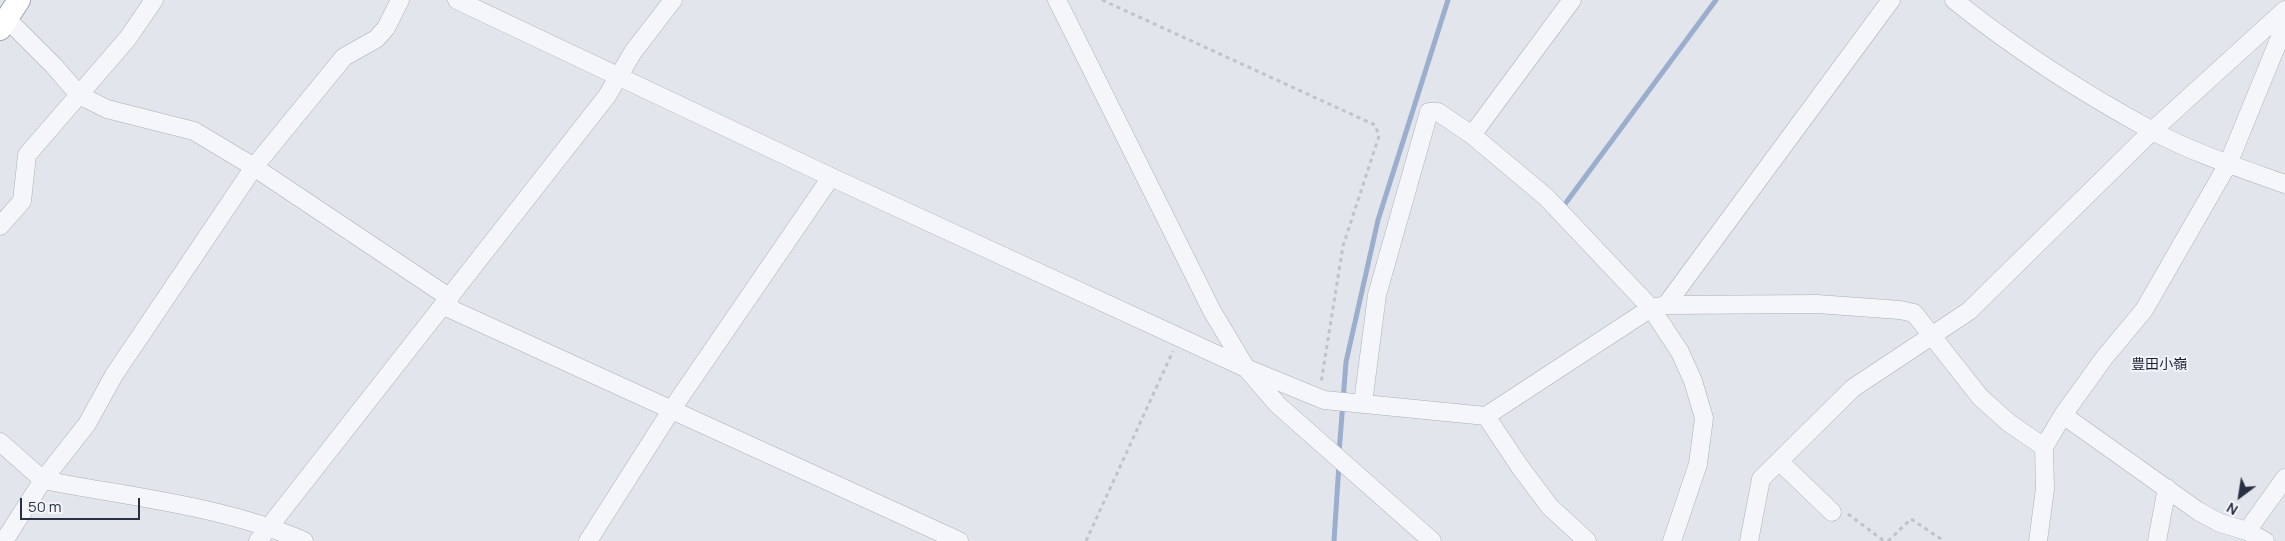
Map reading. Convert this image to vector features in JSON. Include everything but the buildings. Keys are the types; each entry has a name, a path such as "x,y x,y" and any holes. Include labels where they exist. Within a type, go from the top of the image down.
{"main road":[{"path":"3,24 19,0"}],"street":[{"path":"0,226 22,201 27,155 128,38 153,0"},
{"path":"4,541 43,480 87,424 114,375 254,167 344,57 376,39 381,34 400,0"},
{"path":"456,0 831,177 1246,368 1322,399 1486,416 1658,306 1891,0"},
{"path":"258,541 607,96 633,52 673,0"},
{"path":"1057,0 1212,311 1246,368 1278,405 1432,541"},
{"path":"1472,135 1572,0"},
{"path":"1954,0 1992,30 2058,76 2152,130 2228,164 2285,184"},
{"path":"1749,541 1761,479 1779,461 1853,388 1933,337 1969,311 2152,130 2285,10"},
{"path":"3,24 54,66 79,95 107,109 194,131 254,167 447,302 672,409 959,541"},
{"path":"2038,541 2045,489 2044,447 2063,415 2104,358 2144,310 2228,164 2285,25"},
{"path":"1363,403 1377,295 1429,112 1438,112 1472,135 1546,197 1658,306 1693,381 1704,418 1698,464 1672,541"},
{"path":"588,541 672,409 831,177"},
{"path":"1658,306 1817,304 1900,310 1914,313 1980,397 2009,423 2044,447"},
{"path":"2063,415 2212,519 2247,531 2264,541"},
{"path":"1486,416 1520,467 1550,507 1587,541"},
{"path":"0,442 43,480 196,509 270,526 304,541"},
{"path":"1779,461 1832,512"},
{"path":"2247,531 2285,478"},
{"path":"2157,541 2167,488"}],"path":[{"path":"1102,0 1375,125 1379,136 1343,246 1322,399"},
{"path":"1086,541 1179,336"},
{"path":"1832,512 1842,509 1886,541 1911,519 1944,541"}],"waterway":[{"path":"1339,453 1346,362 1378,220 1448,0"},
{"path":"1565,204 1716,0"},
{"path":"1334,541 1339,464"}],"district":[{"name":"豊田小嶺","path":"2159,365"}]}
